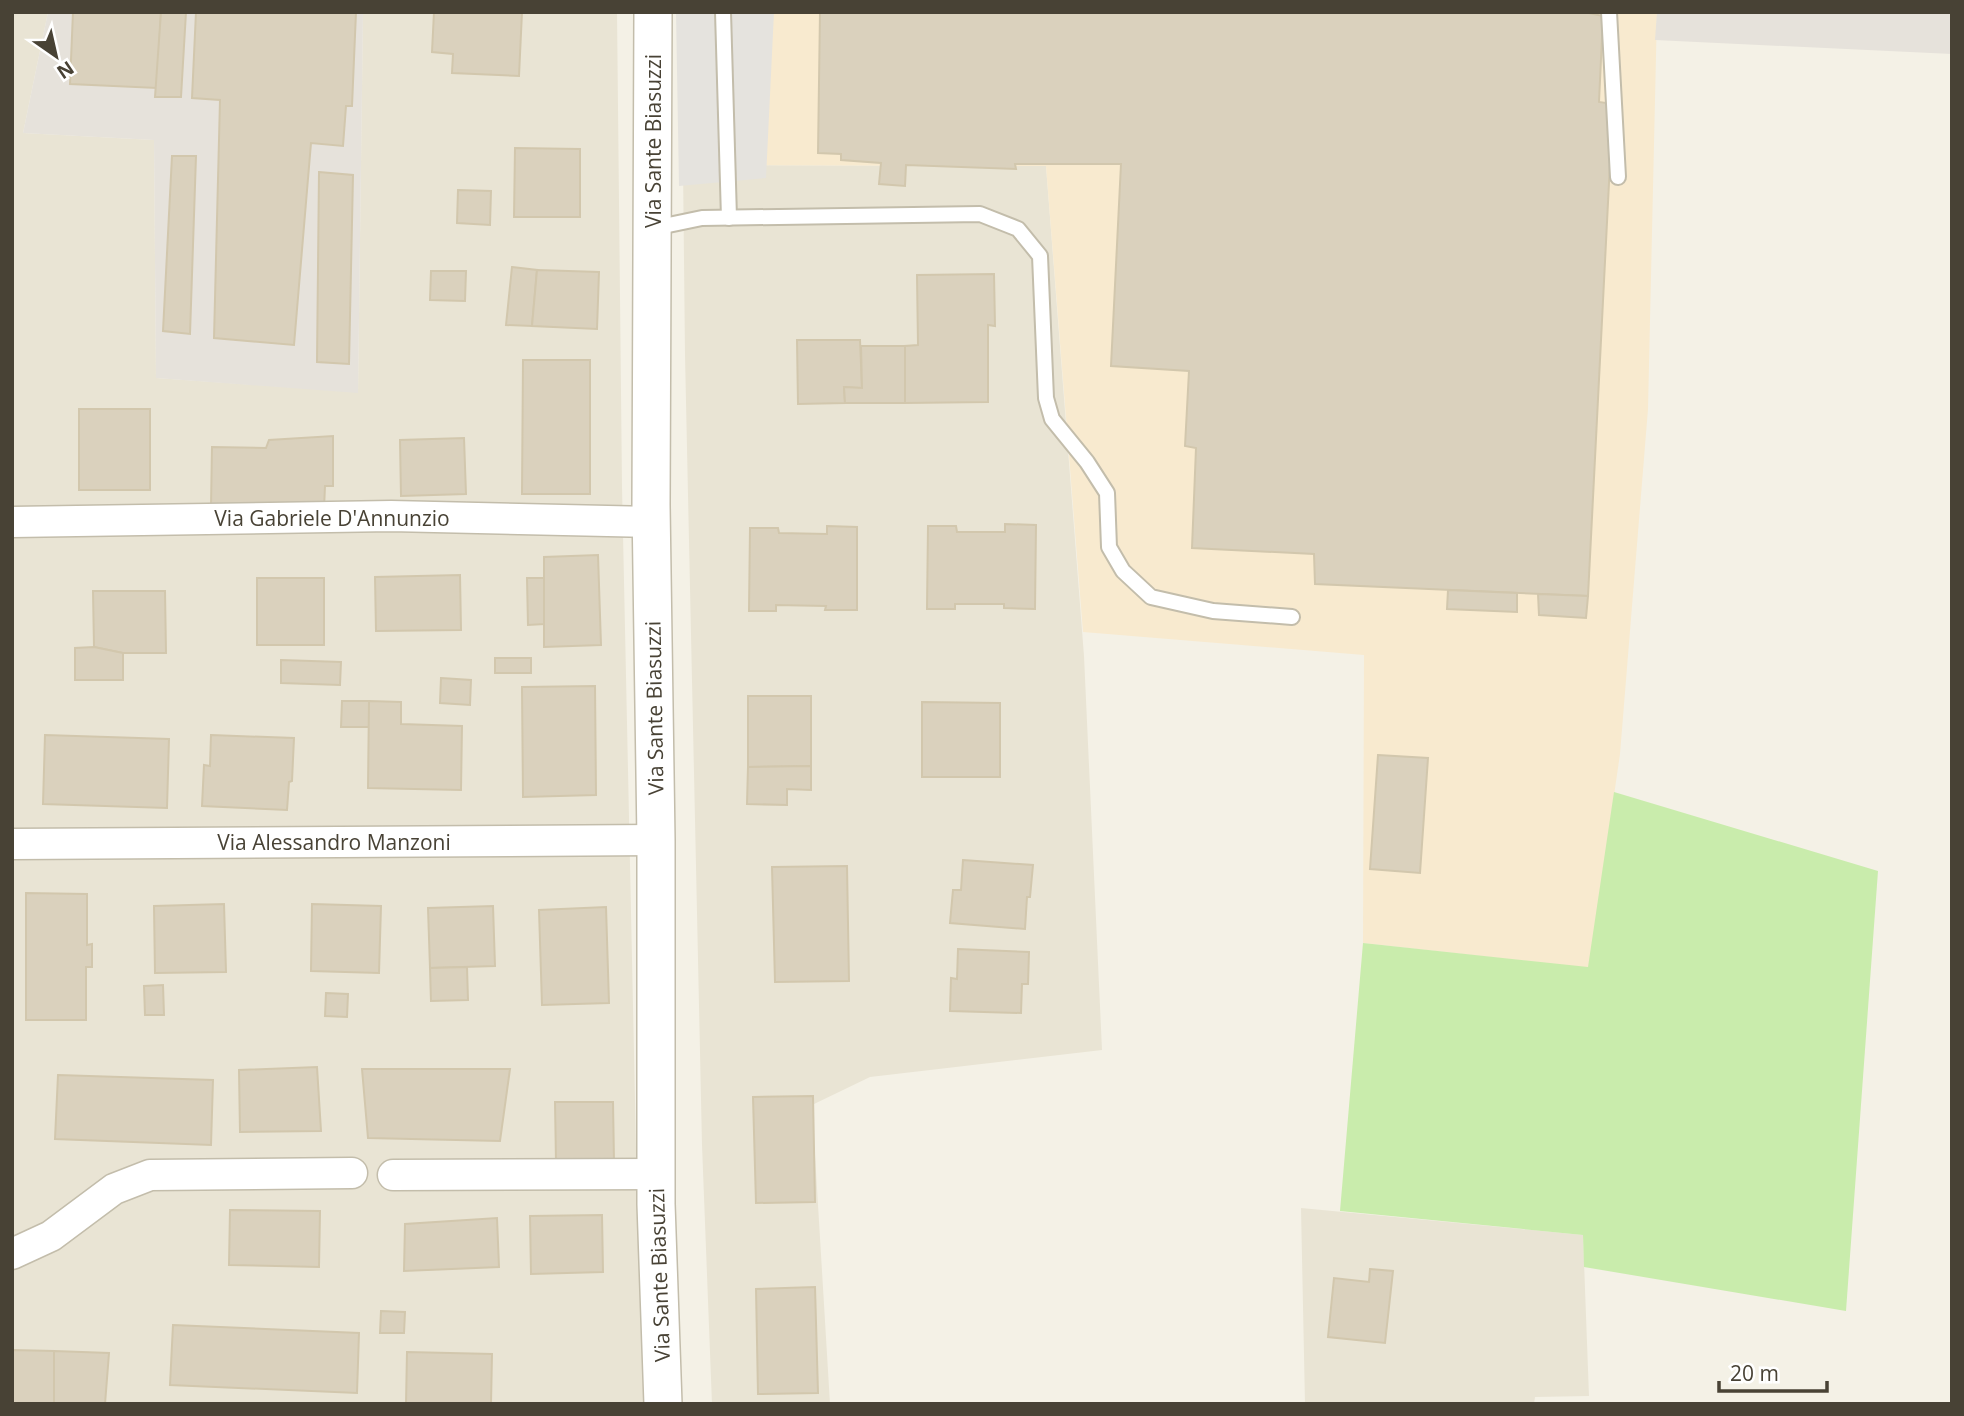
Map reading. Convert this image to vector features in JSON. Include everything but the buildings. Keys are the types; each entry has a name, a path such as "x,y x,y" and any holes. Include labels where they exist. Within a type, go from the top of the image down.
{"street":[{"name":"Via Sante Biasuzzi","path":"653,12 652,522 656,1174 663,1404"},
{"name":"Via Gabriele D'Annunzio","path":"12,522 391,516 652,522"},
{"name":"Via Alessandro Manzoni","path":"12,844 656,840"},
{"path":"12,1254 51,1236 114,1189 149,1175 352,1173"},
{"path":"393,1175 656,1174"}],"lane":[{"path":"723,12 729,218"},
{"path":"1609,12 1618,177"},
{"path":"653,229 702,218 979,215 1018,229 1040,256 1046,398 1052,419 1087,461 1107,493 1109,547 1123,571 1151,597 1213,611 1292,617"}],"shaded area":[{"path":"12,12 48,12 23,133 154,140 156,378 358,392 363,12 617,12 622,487 636,1148 647,1404 12,1404"},
{"path":"48,12 363,12 358,393 156,378 154,140 23,133"},
{"path":"676,12 774,12 766,178 679,186"},
{"path":"682,12 1657,12 1648,409 1620,754 1589,968 1363,943 1364,655 1083,632 1046,166 683,165"},
{"path":"1657,12 1952,12 1952,54 1655,40"},
{"path":"683,165 1046,166 1084,656 1102,1050 870,1077 812,1105 830,1404 712,1404 702,1145"},
{"path":"1301,1208 1583,1235 1589,1396 1535,1397 1534,1404 1305,1404"}],"green space":[{"path":"1614,792 1878,871 1846,1311 1584,1267 1583,1235 1340,1211 1363,943 1588,967"}]}
